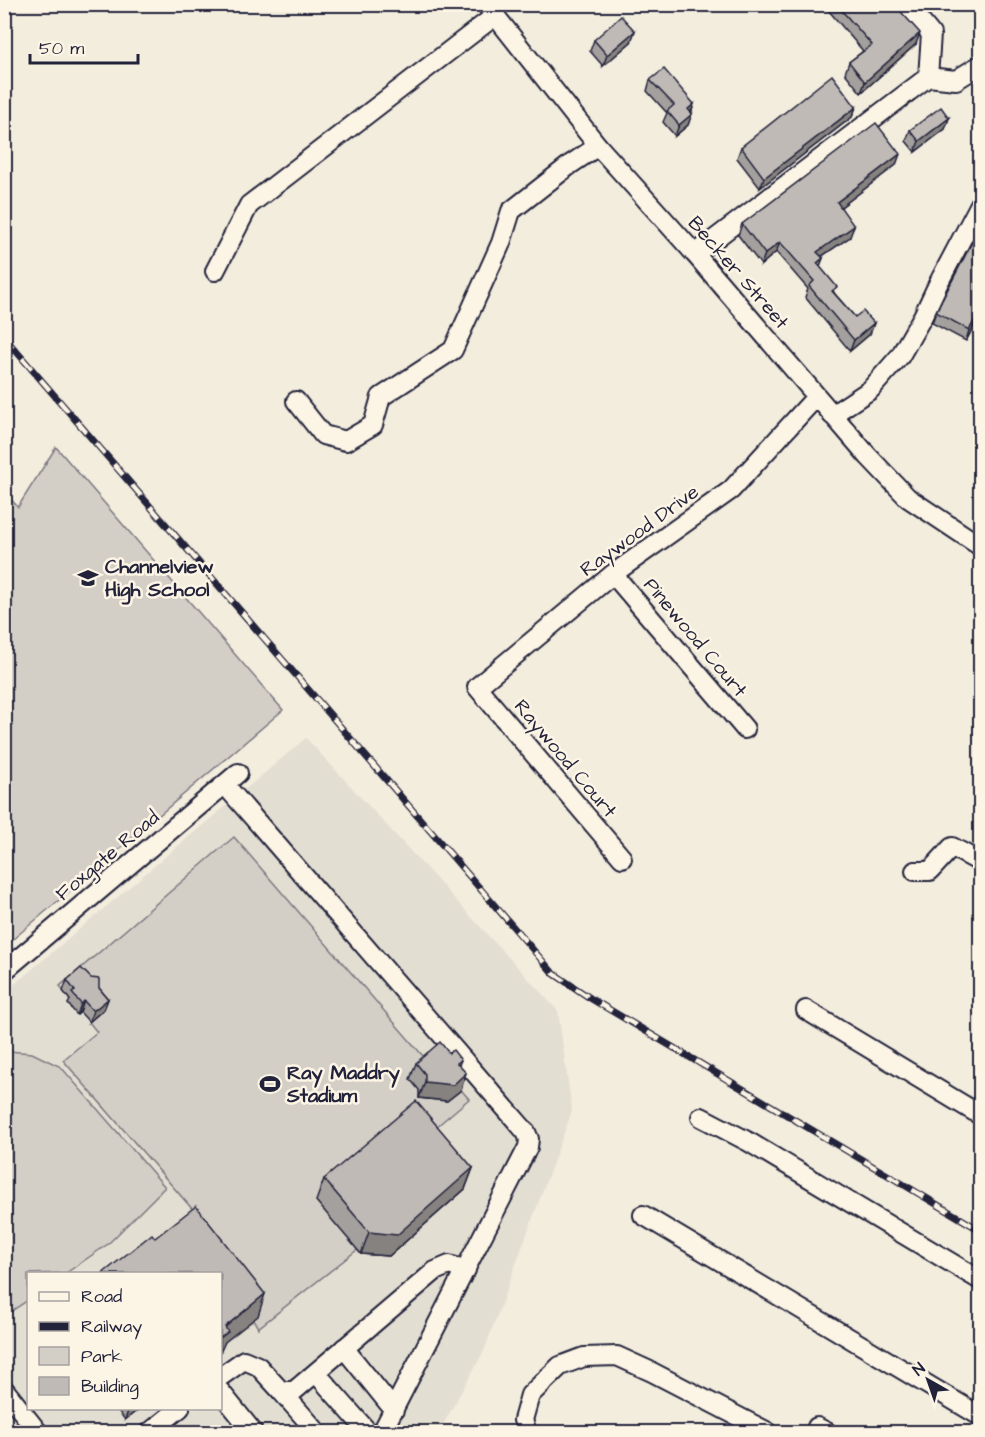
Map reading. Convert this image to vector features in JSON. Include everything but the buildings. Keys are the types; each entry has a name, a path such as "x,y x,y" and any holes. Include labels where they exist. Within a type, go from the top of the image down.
{"street":[{"path":"906,4 931,34 928,77"},
{"path":"215,271 249,204 491,10"},
{"name":"Becker Street","path":"491,10 598,146 868,456 908,498 981,546"},
{"path":"694,254 928,77 956,80 981,65"},
{"path":"296,401 323,435 346,441 373,425 381,397 453,350 501,243 511,211 598,146"},
{"path":"832,415 870,390 900,356 981,204"},
{"name":"Raywood Drive","path":"477,687 613,574 731,490 816,397"},
{"name":"Pinewood Court","path":"613,574 745,729"},
{"name":"Raywood Court","path":"477,687 622,858"},
{"name":"Foxgate Road","path":"4,971 231,779 526,1132 529,1139 528,1147 466,1270"},
{"path":"915,871 930,871 952,847 981,862"},
{"path":"806,1010 981,1115"},
{"path":"701,1118 749,1142 981,1280"},
{"path":"643,1215 981,1416"},
{"path":"281,1391 294,1390 435,1271 449,1265 466,1270 382,1432"},
{"path":"344,1348 394,1410"},
{"path":"527,1432 523,1420 530,1395 560,1366 584,1357 617,1356 768,1432"},
{"path":"222,1376 244,1360 258,1366 317,1432"},
{"path":"316,1372 368,1432"},
{"path":"4,1389 38,1432"},
{"path":"222,1393 253,1432"},
{"path":"150,1432 178,1410"}],"shaded area":[{"path":"306,738 558,1011 572,1111 484,1351 439,1432 5,1432 4,993"}],"green space":[{"name":"Channelview High School","path":"56,447 283,710 5,946 5,493 18,507"},
{"name":"Ray Maddry Stadium","path":"234,837 423,1056 428,1052 469,1099 422,1139 465,1189 389,1256 361,1254 357,1250 258,1328 194,1211 63,1060 97,1032 81,1012 77,1015 68,1004 71,1002 60,986"},
{"path":"4,1052 32,1053 61,1067 165,1187 108,1244 67,1272 27,1272 27,1301 10,1312 4,1312"}],"railway":[{"path":"4,337 553,973 590,998 980,1230"}],"place":[{"name":"Channelview High School","path":"88,578"},
{"name":"Ray Maddry Stadium","path":"270,1084"}]}
